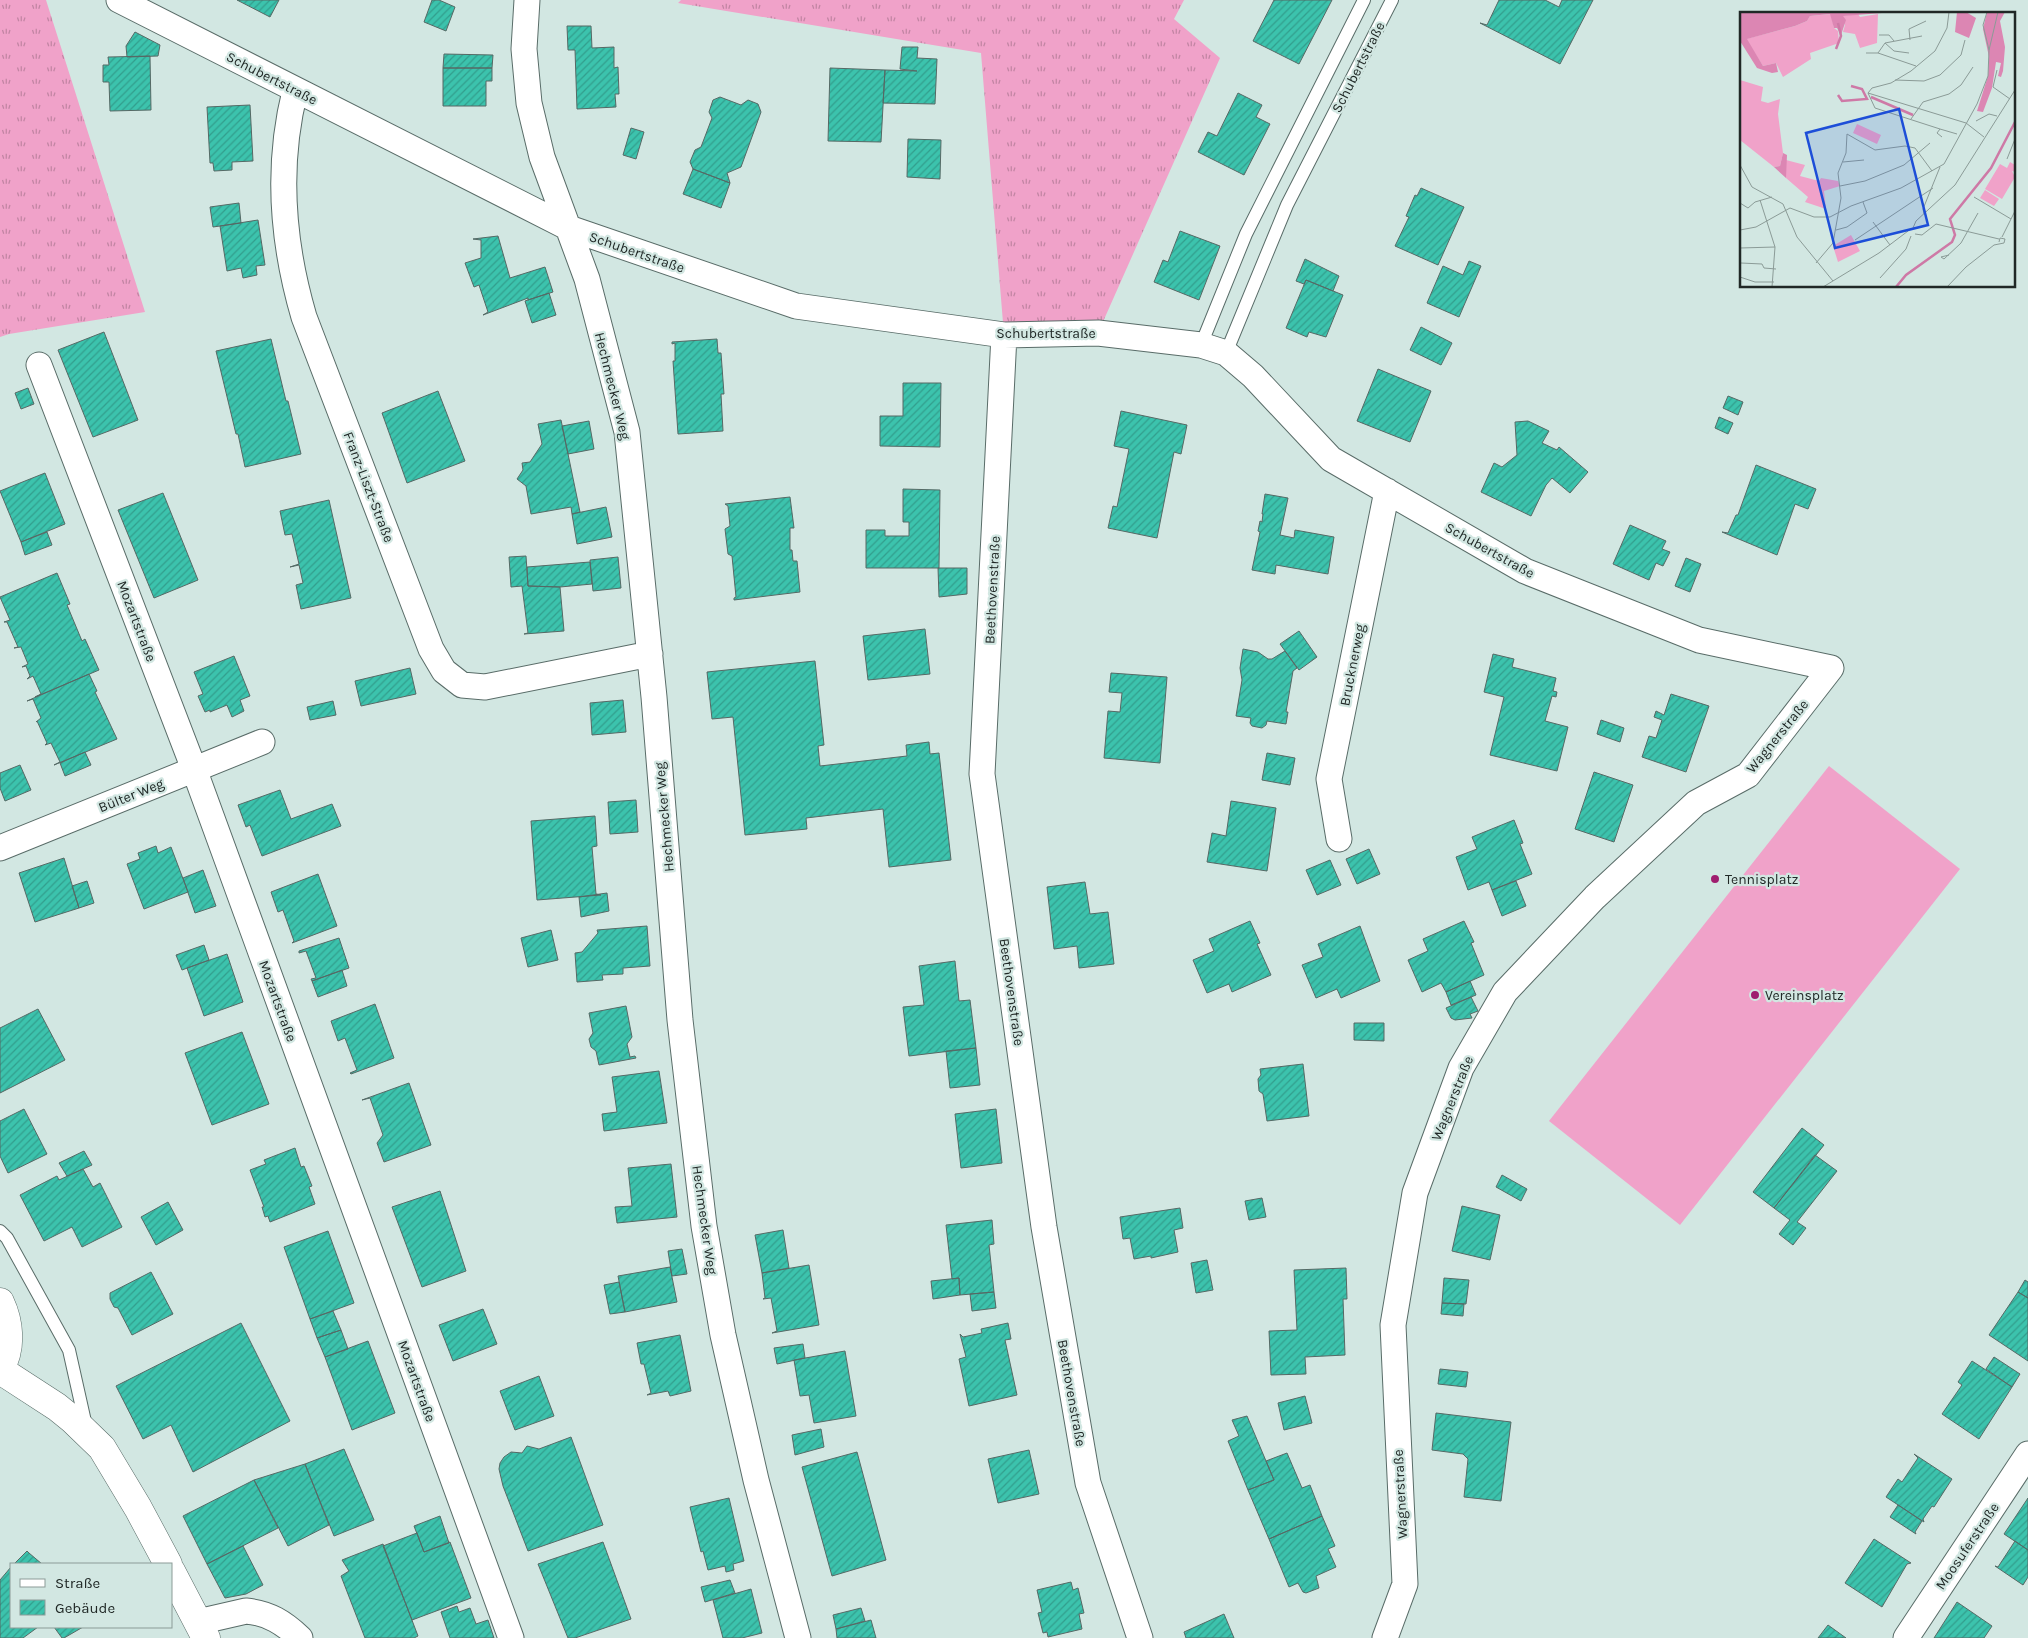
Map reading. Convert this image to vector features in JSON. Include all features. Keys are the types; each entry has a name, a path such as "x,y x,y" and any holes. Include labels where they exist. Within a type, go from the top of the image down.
{"main road":[{"path":"0,1302 9,1331 8,1348 0,1370 57,1407 88,1433 102,1448 138,1508 167,1563"},
{"path":"172,1573 202,1630"}],"street":[{"name":"Schubertstraße","path":"120,0 295,91 569,228 796,306 1004,335 1098,332 1201,345 1226,353 1253,376 1331,459 1525,571 1699,640 1831,668"},
{"name":"Hechmecker Weg","path":"526,0 524,49 529,103 542,157 587,279 627,432 650,654 680,1020 704,1226 723,1335 756,1480 798,1638"},
{"name":"Franz-Liszt-Straße","path":"295,91 288,119 282,174 286,232 293,277 304,317 431,649 444,671 462,684 485,687 650,654"},
{"name":"Beethovenstraße","path":"1004,335 982,774 1044,1227 1088,1483 1140,1638"},
{"name":"Mozartstraße","path":"39,365 194,769 510,1638"},
{"name":"Brucknerweg","path":"1339,839 1329,779 1387,491"},
{"name":"Wagnerstraße","path":"1385,1638 1405,1584 1393,1325 1416,1193 1460,1068 1505,992 1595,897 1696,804 1748,774 1831,668"},
{"name":"Bülter Weg","path":"0,848 262,742"},
{"name":"Moosuferstraße","path":"1906,1638 2028,1454"},
{"path":"202,1630 246,1611 273,1618 286,1625 300,1638"}],"lane":[{"name":"Schubertstraße","path":"1201,345 1246,234 1364,0"},
{"name":"Schubertstraße","path":"1226,353 1287,205 1392,0"},
{"path":"0,1231 7,1238 69,1350 88,1433"}],"green space":[{"path":"0,0 46,0 145,312 0,337"},
{"path":"681,0 1184,0 1174,19 1220,58 1098,333 1004,335 981,53 678,3"},
{"name":"Vereinsplatz","path":"1829,766 1960,869 1680,1225 1549,1121"}],"building":[{"path":"237,0 279,0 270,17"},
{"path":"432,0 439,0 455,7 446,31 424,22"},
{"path":"1274,0 1332,0 1299,64 1253,41"},
{"path":"1499,0 1545,0 1559,7 1562,0 1593,0 1560,64 1480,23 1487,25"},
{"path":"567,26 591,26 592,48 614,47 614,68 618,67 619,94 615,94 616,107 577,109 575,50 568,50"},
{"path":"135,32 160,45 158,56 127,57 126,46"},
{"path":"902,47 918,47 917,58 937,59 935,104 883,103 885,70 917,71 900,69"},
{"path":"444,54 493,55 492,68 443,68"},
{"path":"150,56 151,110 110,111 109,82 103,82 103,65 109,65 108,57"},
{"path":"443,68 492,68 492,81 486,81 486,106 443,106"},
{"path":"830,68 885,70 881,142 828,141"},
{"path":"1238,93 1262,105 1256,117 1270,124 1244,175 1198,152 1208,132 1217,136"},
{"path":"720,97 741,105 748,100 758,104 761,112 741,167 727,173 730,183 693,169 690,162 695,150 701,147 712,118 709,112 713,100"},
{"path":"250,105 253,161 232,162 232,170 214,171 213,163 210,163 207,107"},
{"path":"631,128 644,132 636,159 623,155"},
{"path":"908,139 941,140 940,179 907,177"},
{"path":"693,169 730,183 721,208 683,194"},
{"path":"1421,188 1464,207 1438,265 1395,246 1409,217 1406,216 1415,195 1417,196"},
{"path":"239,203 241,223 213,227 210,207"},
{"path":"258,220 265,265 256,266 257,275 243,278 241,268 227,271 220,226"},
{"path":"1180,231 1220,246 1199,300 1154,282 1163,260 1168,262"},
{"path":"498,236 510,278 545,267 553,292 528,300 528,298 483,315 488,312 479,285 474,287 465,263 481,258 481,240 473,239"},
{"path":"1305,259 1339,276 1333,291 1306,280 1304,284 1296,281"},
{"path":"1469,261 1481,266 1459,317 1427,303 1443,266 1463,275"},
{"path":"1306,280 1343,295 1326,337 1309,332 1307,337 1286,328"},
{"path":"549,293 556,315 532,323 525,301"},
{"path":"1421,327 1452,343 1441,365 1410,350"},
{"path":"104,332 138,420 93,437 58,350"},
{"path":"271,339 301,454 245,467 216,351"},
{"path":"717,339 718,353 721,353 724,394 721,394 723,431 678,434 673,361 675,361 675,343 672,344 672,342"},
{"path":"1378,369 1431,391 1410,442 1357,421"},
{"path":"903,383 941,383 940,447 880,446 880,416 903,416"},
{"path":"28,388 34,404 21,409 15,393"},
{"path":"438,391 465,461 407,483 382,413"},
{"path":"1728,396 1743,402 1738,415 1723,408"},
{"path":"1121,411 1187,425 1181,454 1174,452 1157,538 1108,528 1113,506 1117,507 1129,449 1114,446"},
{"path":"1719,417 1733,423 1728,434 1715,428"},
{"path":"561,420 580,512 572,514 571,507 531,514 526,486 517,479 523,470 522,463 530,462 542,444 538,424"},
{"path":"589,421 594,449 568,454 562,426"},
{"path":"1528,421 1549,431 1542,443 1557,450 1559,447 1588,472 1570,493 1552,478 1546,485 1531,516 1481,492 1494,463 1502,467 1517,455 1515,422"},
{"path":"1756,465 1816,489 1808,509 1795,504 1777,555 1722,532 1728,533 1736,515 1738,515"},
{"path":"45,473 65,524 21,542 0,491"},
{"path":"903,489 940,490 939,568 866,568 866,530 885,530 885,536 909,536 909,522 903,522"},
{"path":"163,493 198,580 154,598 118,510"},
{"path":"1265,494 1288,498 1280,535 1294,538 1295,530 1334,537 1328,574 1276,565 1275,574 1252,570 1260,532 1258,531 1260,521 1262,522"},
{"path":"790,497 794,528 790,528 790,550 792,550 793,561 797,561 800,592 734,600 736,597 732,556 728,554 725,529 730,526 728,506 725,504"},
{"path":"329,500 351,598 301,609 296,585 303,583 299,565 290,567 299,564 292,534 285,535 280,511"},
{"path":"606,507 612,537 577,544 572,514"},
{"path":"1630,525 1666,541 1662,549 1670,552 1663,566 1656,563 1649,580 1613,564"},
{"path":"47,532 52,545 25,555 21,542"},
{"path":"526,556 528,586 560,587 564,631 524,634 528,633 522,586 511,587 509,557"},
{"path":"618,557 621,588 593,591 590,560"},
{"path":"1686,558 1701,564 1690,592 1675,586"},
{"path":"590,562 592,584 560,587 528,586 527,567"},
{"path":"938,568 967,568 967,594 939,597"},
{"path":"57,573 70,604 67,605 82,641 85,639 99,670 35,697 41,694 33,676 27,679 30,676 26,666 22,667 28,664 21,647 14,648 18,647 7,622 4,622 10,620 0,597"},
{"path":"925,629 930,674 868,680 863,636"},
{"path":"1299,631 1317,657 1299,670 1280,644"},
{"path":"1243,649 1258,652 1268,659 1272,659 1285,651 1297,668 1293,671 1286,712 1288,712 1286,724 1267,721 1266,725 1262,728 1252,726 1250,723 1251,718 1236,716 1242,680 1240,668"},
{"path":"1493,654 1514,659 1512,667 1556,678 1553,691 1557,692 1556,697 1552,696 1545,721 1568,727 1557,771 1490,755 1504,697 1484,692"},
{"path":"234,656 250,696 240,700 244,711 232,717 227,705 210,712 210,710 205,712 198,696 203,694 194,672"},
{"path":"815,661 824,745 818,746 820,766 907,756 906,745 929,742 930,754 939,753 951,860 889,867 883,809 806,818 807,829 745,835 733,717 712,719 707,672"},
{"path":"410,668 416,694 361,706 355,681"},
{"path":"1111,673 1167,677 1160,763 1104,758 1108,711 1120,712 1122,693 1109,692"},
{"path":"89,674 97,691 95,692 117,739 54,765 60,762 51,743 45,745 47,743 37,721 41,718 33,699 27,701"},
{"path":"1671,694 1709,706 1686,772 1642,757 1649,736 1656,738 1662,720 1654,717 1656,711 1664,715"},
{"path":"623,700 626,732 592,735 590,703"},
{"path":"333,701 336,715 310,720 307,707"},
{"path":"1601,720 1624,728 1620,742 1597,734"},
{"path":"85,752 91,765 65,776 60,763"},
{"path":"1267,753 1295,758 1290,785 1262,780"},
{"path":"20,765 31,790 5,801 0,788 0,773"},
{"path":"1594,772 1633,785 1614,842 1575,829"},
{"path":"280,790 291,819 332,804 341,826 262,856 250,825 246,827 238,805"},
{"path":"636,800 638,832 610,834 608,802"},
{"path":"1231,801 1276,808 1267,871 1207,862 1212,833 1226,836"},
{"path":"595,816 597,846 592,847 596,894 601,895 537,900 531,821"},
{"path":"1514,820 1523,843 1520,844 1532,874 1492,890 1489,882 1468,890 1456,857 1477,849 1472,837"},
{"path":"156,846 158,853 171,847 188,892 144,909 127,864 140,859 138,853"},
{"path":"1369,849 1380,874 1357,884 1346,859"},
{"path":"64,858 79,908 35,922 19,873"},
{"path":"1330,860 1341,885 1317,895 1306,870"},
{"path":"203,870 216,906 195,913 183,878"},
{"path":"318,874 337,926 292,943 294,941 283,910 278,912 271,892"},
{"path":"87,881 94,903 79,908 72,886"},
{"path":"1516,881 1526,906 1502,916 1492,890"},
{"path":"1085,882 1090,914 1108,912 1114,964 1079,968 1077,946 1054,949 1047,887"},
{"path":"607,893 609,911 581,917 579,897"},
{"path":"1250,921 1260,943 1257,944 1271,975 1232,992 1229,984 1207,993 1193,960 1214,951 1209,939"},
{"path":"1464,921 1474,942 1471,943 1484,975 1446,992 1441,983 1422,992 1408,960 1428,951 1423,939"},
{"path":"647,926 650,966 623,968 623,974 602,975 603,980 577,982 575,953 582,952 598,933 597,930"},
{"path":"1360,926 1380,981 1341,998 1337,989 1316,998 1302,965 1323,957 1318,944"},
{"path":"551,930 558,960 528,967 521,938"},
{"path":"339,938 349,968 312,981 311,979 316,978 306,951 299,953 299,951"},
{"path":"204,945 209,960 182,970 176,955"},
{"path":"227,954 243,1002 204,1016 187,968"},
{"path":"955,961 959,1001 970,1000 976,1048 909,1056 903,1007 924,1005 919,966"},
{"path":"342,970 347,986 318,997 312,981"},
{"path":"1470,981 1476,995 1451,1005 1446,992"},
{"path":"1471,997 1478,1011 1470,1014 1472,1018 1455,1020 1451,1018 1446,1008"},
{"path":"375,1004 394,1058 351,1074 357,1070 345,1038 338,1041 331,1021"},
{"path":"626,1006 632,1037 627,1044 630,1057 635,1056 636,1058 599,1065 596,1051 591,1047 589,1039 593,1033 589,1013"},
{"path":"38,1009 65,1060 0,1093 0,1028"},
{"path":"1354,1023 1384,1023 1384,1041 1354,1040"},
{"path":"242,1032 269,1104 212,1125 185,1053"},
{"path":"976,1048 980,1085 950,1088 946,1051"},
{"path":"1303,1064 1309,1116 1267,1121 1263,1094 1259,1091 1258,1079 1261,1075 1260,1069"},
{"path":"659,1071 667,1123 604,1131 602,1114 617,1112 612,1077"},
{"path":"409,1083 431,1145 384,1162 377,1143 383,1135 370,1098 362,1100"},
{"path":"24,1109 47,1154 8,1173 0,1156 0,1121"},
{"path":"996,1109 1002,1163 961,1168 955,1114"},
{"path":"1802,1128 1824,1145 1774,1208 1753,1192"},
{"path":"295,1148 301,1167 304,1166 312,1186 309,1187 315,1204 270,1222 268,1216 265,1217 262,1207 264,1207 250,1170 266,1164 264,1160"},
{"path":"84,1151 92,1165 67,1176 59,1163"},
{"path":"1815,1155 1837,1171 1797,1222 1806,1228 1793,1245 1779,1234 1790,1220 1774,1208"},
{"path":"671,1164 677,1217 617,1223 615,1207 632,1206 628,1168"},
{"path":"83,1169 93,1187 100,1183 122,1227 82,1247 72,1227 44,1241 20,1195 57,1176 59,1180"},
{"path":"1502,1175 1527,1189 1521,1201 1496,1187"},
{"path":"440,1191 466,1271 422,1287 392,1207"},
{"path":"1262,1198 1266,1217 1249,1220 1245,1201"},
{"path":"168,1202 183,1230 156,1245 141,1217"},
{"path":"1462,1206 1500,1215 1490,1260 1452,1251"},
{"path":"1180,1208 1183,1228 1174,1230 1178,1252 1151,1258 1151,1256 1134,1259 1130,1238 1123,1239 1120,1217"},
{"path":"992,1220 994,1244 989,1245 994,1292 960,1295 959,1278 952,1279 946,1225"},
{"path":"783,1230 789,1268 762,1273 755,1235"},
{"path":"328,1231 354,1303 310,1319 284,1247"},
{"path":"682,1249 687,1274 672,1276 668,1251"},
{"path":"1207,1260 1213,1290 1196,1293 1191,1263"},
{"path":"809,1265 819,1325 772,1333 777,1331 771,1298 763,1299 765,1298 762,1273"},
{"path":"670,1267 677,1302 625,1312 618,1276"},
{"path":"1346,1268 1347,1299 1343,1299 1345,1355 1305,1357 1306,1374 1271,1375 1269,1331 1297,1330 1294,1270"},
{"path":"151,1272 173,1314 132,1335 118,1308 114,1307 110,1299 110,1293"},
{"path":"959,1278 960,1295 933,1299 931,1281"},
{"path":"1444,1278 1469,1280 1466,1304 1442,1303"},
{"path":"2025,1280 2028,1282 2028,1298 2018,1292"},
{"path":"619,1282 625,1312 610,1314 604,1285"},
{"path":"994,1292 996,1308 972,1311 970,1294"},
{"path":"2018,1292 2028,1298 2028,1361 1989,1335"},
{"path":"1442,1303 1464,1304 1463,1316 1441,1314"},
{"path":"483,1309 497,1344 453,1361 439,1325"},
{"path":"333,1311 341,1330 317,1338 310,1319"},
{"path":"241,1323 290,1421 193,1472 171,1425 143,1439 116,1386"},
{"path":"1008,1323 1011,1339 1005,1340 1017,1395 969,1406 959,1359 966,1357 960,1334 963,1337 982,1333 981,1329"},
{"path":"341,1330 348,1349 325,1357 317,1338"},
{"path":"680,1335 691,1391 670,1396 668,1391 647,1395 651,1393 644,1364 641,1364 637,1343"},
{"path":"368,1341 395,1413 352,1430 325,1357"},
{"path":"803,1344 805,1358 777,1364 774,1348"},
{"path":"845,1351 856,1416 814,1423 809,1395 800,1396 794,1360"},
{"path":"1994,1357 2020,1374 2012,1387 1986,1369"},
{"path":"1972,1361 2012,1387 1979,1439 1942,1414 1962,1385 1958,1382"},
{"path":"1440,1369 1468,1372 1466,1387 1438,1384"},
{"path":"539,1376 554,1416 515,1430 500,1391"},
{"path":"1305,1396 1312,1423 1284,1430 1278,1403"},
{"path":"1436,1413 1511,1422 1501,1501 1464,1497 1468,1459 1463,1454 1432,1450"},
{"path":"1247,1416 1274,1480 1248,1490 1228,1441 1239,1436 1232,1420"},
{"path":"821,1429 824,1447 795,1455 792,1435"},
{"path":"571,1437 603,1525 528,1551 503,1486 499,1469 500,1463 511,1452 522,1453 527,1446 539,1449"},
{"path":"344,1449 374,1520 334,1536 305,1464"},
{"path":"1029,1450 1039,1494 998,1503 988,1459"},
{"path":"857,1452 886,1560 832,1576 802,1467"},
{"path":"1287,1453 1302,1488 1310,1485 1322,1516 1269,1539 1248,1490 1274,1480 1266,1461"},
{"path":"1914,1454 1952,1479 1934,1507 1932,1506 1923,1519 1924,1522 1886,1497 1898,1479 1902,1482 1918,1458"},
{"path":"305,1464 329,1525 288,1546 254,1480"},
{"path":"254,1480 278,1528 207,1564 183,1516"},
{"path":"729,1498 744,1561 733,1564 734,1570 726,1572 725,1566 708,1570 703,1551 701,1552 690,1507"},
{"path":"2028,1498 2028,1550 2004,1534"},
{"path":"1898,1505 1922,1521 1915,1532 1916,1534 1890,1517"},
{"path":"440,1516 449,1543 424,1552 414,1526"},
{"path":"1322,1516 1335,1546 1328,1549 1336,1567 1316,1576 1319,1588 1306,1593 1303,1592 1298,1583 1289,1587 1269,1539"},
{"path":"417,1533 424,1552 450,1542 471,1598 412,1620 383,1546"},
{"path":"1874,1539 1911,1563 1907,1564 1882,1607 1845,1583"},
{"path":"2015,1541 2028,1550 2028,1577 2023,1585 1995,1566 1998,1567"},
{"path":"603,1542 631,1619 575,1638 568,1638 538,1564"},
{"path":"383,1544 418,1636 414,1638 365,1638 341,1576 349,1571 342,1560"},
{"path":"243,1546 263,1585 246,1594 225,1598 207,1564"},
{"path":"27,1551 41,1563 15,1563"},
{"path":"10,1568 10,1628 37,1628 23,1638 0,1638 0,1580"},
{"path":"730,1580 735,1593 705,1602 701,1587"},
{"path":"1071,1582 1073,1590 1078,1588 1084,1613 1079,1614 1082,1629 1048,1637 1047,1632 1043,1633 1038,1613 1042,1612 1037,1590"},
{"path":"751,1589 762,1633 742,1638 723,1638 713,1600"},
{"path":"1957,1602 1992,1626 1984,1638 1934,1638"},
{"path":"457,1606 459,1612 470,1608 476,1624 488,1620 494,1638 450,1638 441,1612"},
{"path":"861,1608 865,1621 836,1629 833,1615"},
{"path":"1224,1614 1234,1638 1186,1638 1184,1632"},
{"path":"871,1620 876,1638 837,1638 836,1629"},
{"path":"1828,1625 1846,1638 1818,1638"},
{"path":"55,1628 81,1628 64,1638"}],"place":[{"name":"Tennisplatz","path":"1715,879"},
{"name":"Vereinsplatz","path":"1755,995"}]}
